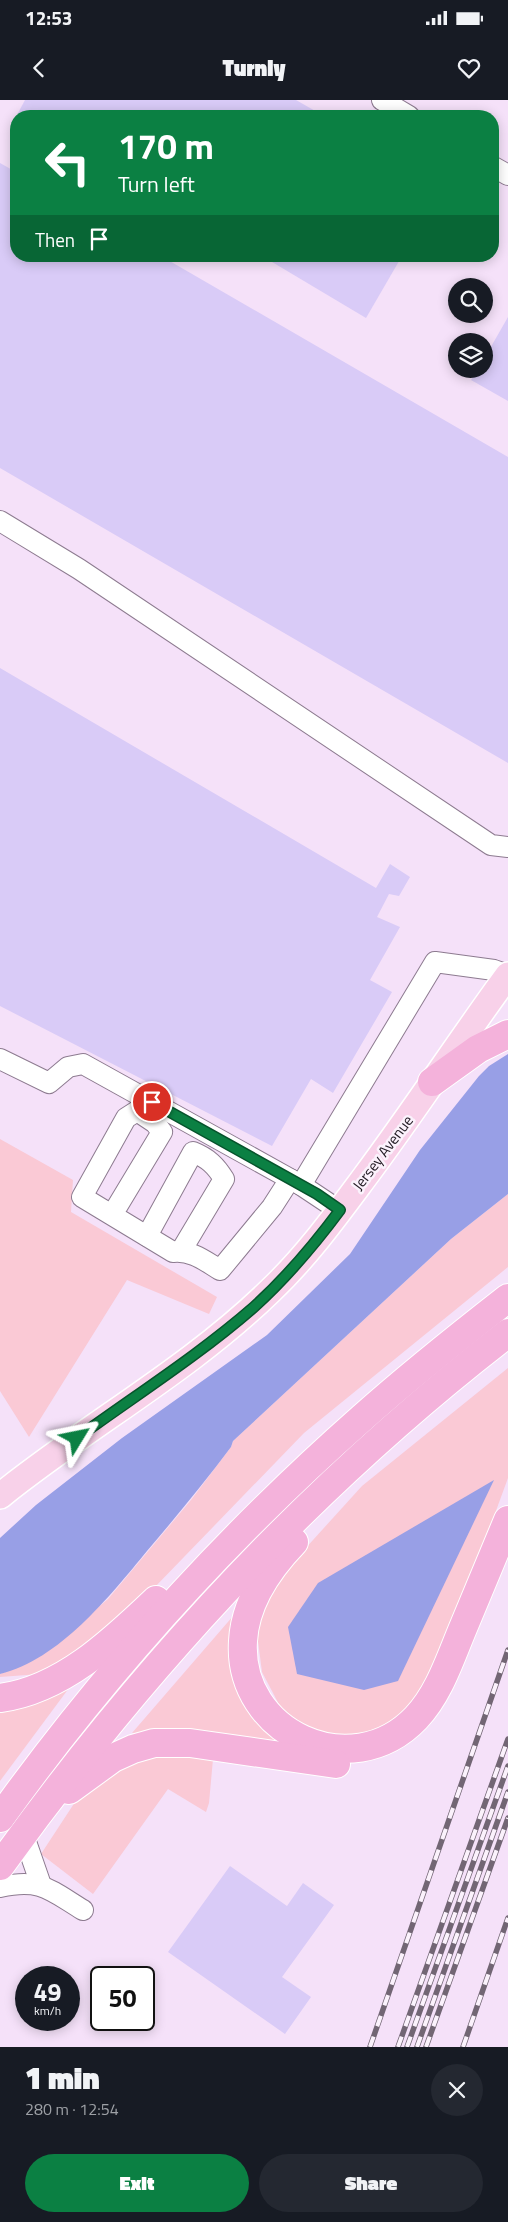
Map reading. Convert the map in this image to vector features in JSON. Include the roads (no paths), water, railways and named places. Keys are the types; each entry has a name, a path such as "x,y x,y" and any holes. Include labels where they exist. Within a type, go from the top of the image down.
{"highway":[{"path":"432,1082 478,1049 508,1034"},
{"path":"0,1818 85,1706 175,1603 248,1525 361,1418 441,1350 508,1298"},
{"path":"0,1866 130,1697 195,1622 263,1550 372,1447 446,1382 508,1333"},
{"path":"372,1447 271,1569 257,1593 247,1617 242,1652 251,1689 274,1721 298,1738 308,1743 328,1748 359,1748 381,1742 415,1719 429,1701 442,1678 508,1520"},
{"path":"0,1698 34,1689 77,1667 104,1647 158,1598 248,1525"},
{"path":"31,1824 101,1765 122,1753 154,1743 190,1743 324,1763 349,1764 374,1760 399,1750 428,1728 443,1709 461,1675 508,1562"}],"main road":[{"name":"Jersey Avenue","path":"0,1496 230,1327 286,1275 340,1210 414,1112 432,1082 508,975"}],"lane":[{"path":"382,100 399,110"},
{"path":"0,521 79,569 491,845 508,847"},
{"path":"112,1215 162,1132 156,1123 137,1111 126,1118 82,1197 173,1252 181,1251 196,1255 220,1270 295,1182 435,962 494,970 508,975"},
{"path":"0,1059 49,1083 68,1067 83,1064 295,1182 340,1210"},
{"path":"147,1236 193,1152 207,1158 224,1179 181,1251"},
{"path":"31,1824 42,1885"},
{"path":"0,1886 17,1884 42,1885 83,1910"}],"water":[{"path":"508,1054 508,1194 451,1239 233,1441 231,1447 211,1474 179,1513 117,1587 82,1624 43,1655 22,1667 0,1674 0,1538 36,1505 122,1438 267,1335 350,1254 420,1150 479,1076 489,1066"},
{"path":"494,1480 398,1681 364,1690 297,1674 288,1627 318,1583"}],"railway":[{"path":"370,2047 508,1650"},
{"path":"398,2047 508,1739"},
{"path":"407,2047 508,1766"},
{"path":"417,2047 508,1792"},
{"path":"426,2047 508,1818"},
{"path":"463,2047 508,1918"}]}
